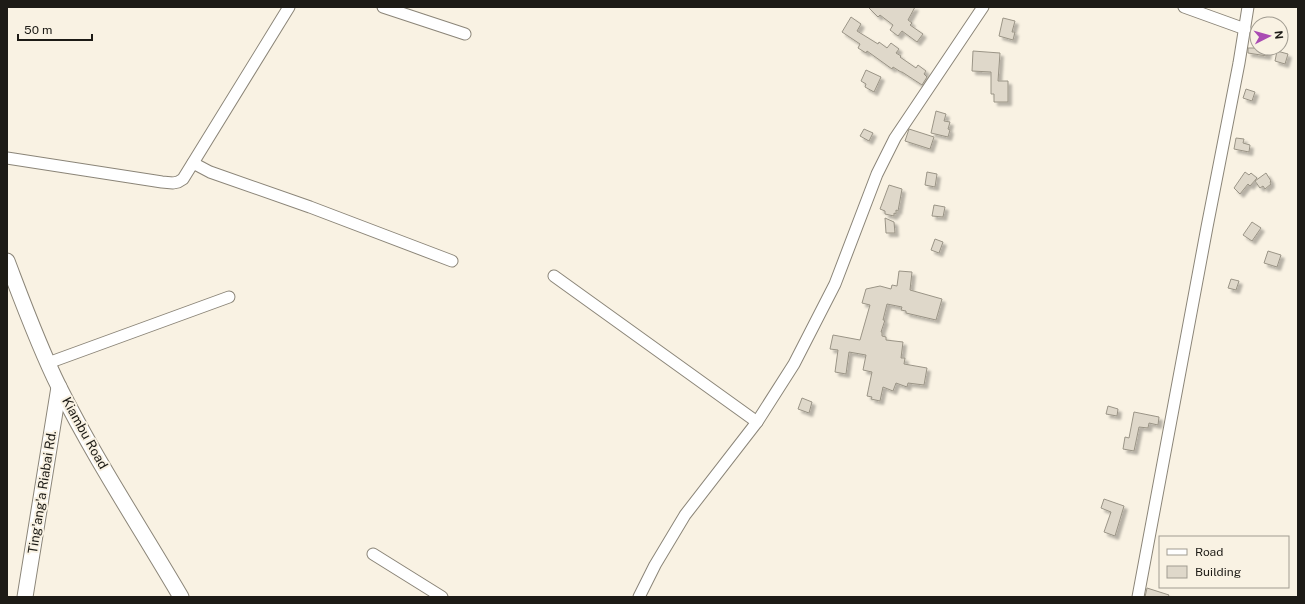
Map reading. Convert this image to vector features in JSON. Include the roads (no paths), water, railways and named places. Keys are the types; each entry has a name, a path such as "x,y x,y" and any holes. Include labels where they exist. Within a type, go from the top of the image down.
{"street":[{"path":"7,158 173,183 184,179 289,7"},
{"path":"383,7 465,34"},
{"path":"639,597 655,565 685,515 718,470 757,422 794,364 835,284 877,174 895,138 983,7"},
{"path":"1184,7 1245,29"},
{"path":"1138,597 1248,7"},
{"path":"193,163 210,172 310,207 452,262"},
{"name":"Kiambu Road","path":"7,261 34,330 59,387 94,450 181,597"},
{"path":"554,276 757,422"},
{"path":"48,363 229,297"},
{"name":"Ting'ang'a Riabai Rd.","path":"25,597 59,387"},
{"path":"373,554 442,597"}]}
